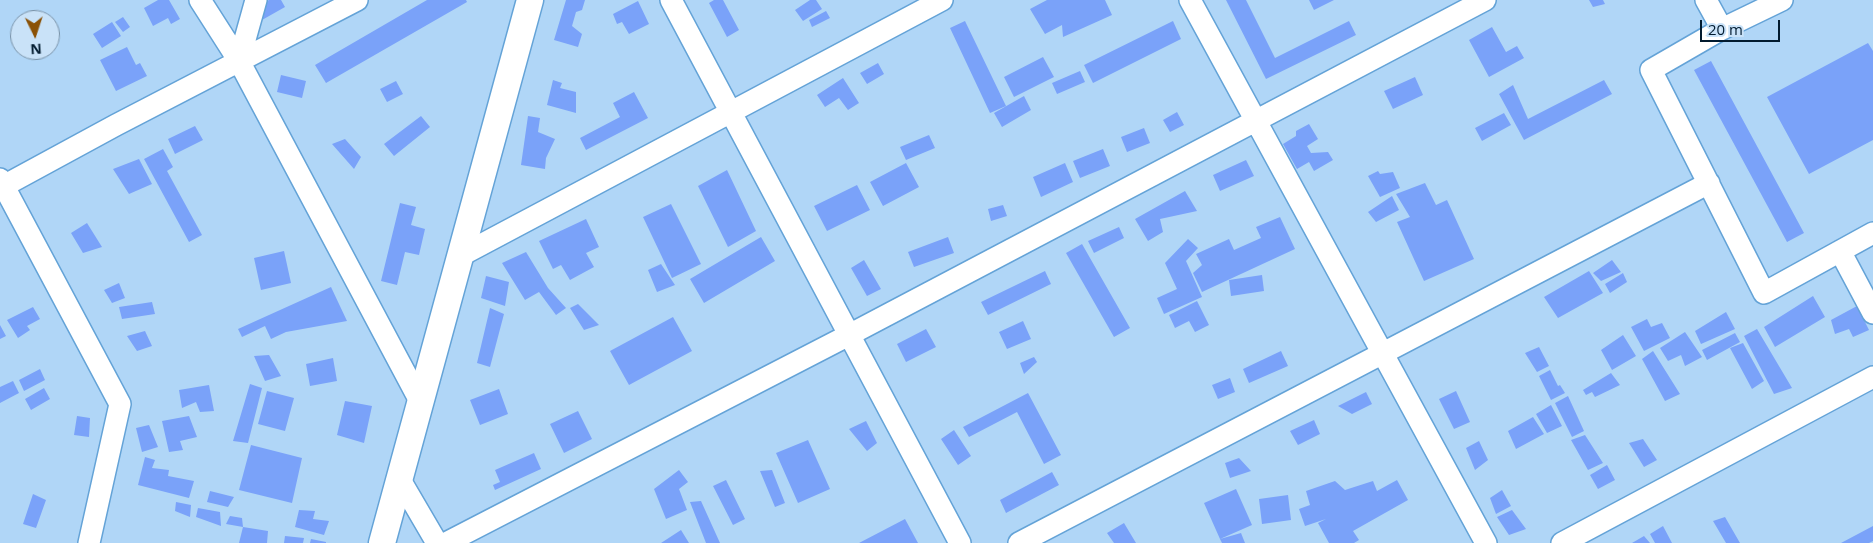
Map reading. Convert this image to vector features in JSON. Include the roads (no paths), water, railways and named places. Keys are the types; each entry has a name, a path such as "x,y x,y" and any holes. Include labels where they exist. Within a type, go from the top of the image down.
{"street":[{"path":"200,0 239,61 420,401"},
{"path":"239,61 256,0"},
{"path":"89,543 120,404 1,185 357,0"},
{"path":"382,543 530,0"},
{"path":"671,0 960,543"},
{"path":"460,256 942,0"},
{"path":"1190,0 1486,543"},
{"path":"446,543 1485,0"},
{"path":"1706,0 1722,28"},
{"path":"1782,0 1722,28 1651,70 1764,293 1873,233"},
{"path":"1019,543 1708,183"},
{"path":"1840,251 1873,313"},
{"path":"1562,543 1873,376"},
{"path":"399,478 437,543"}]}
